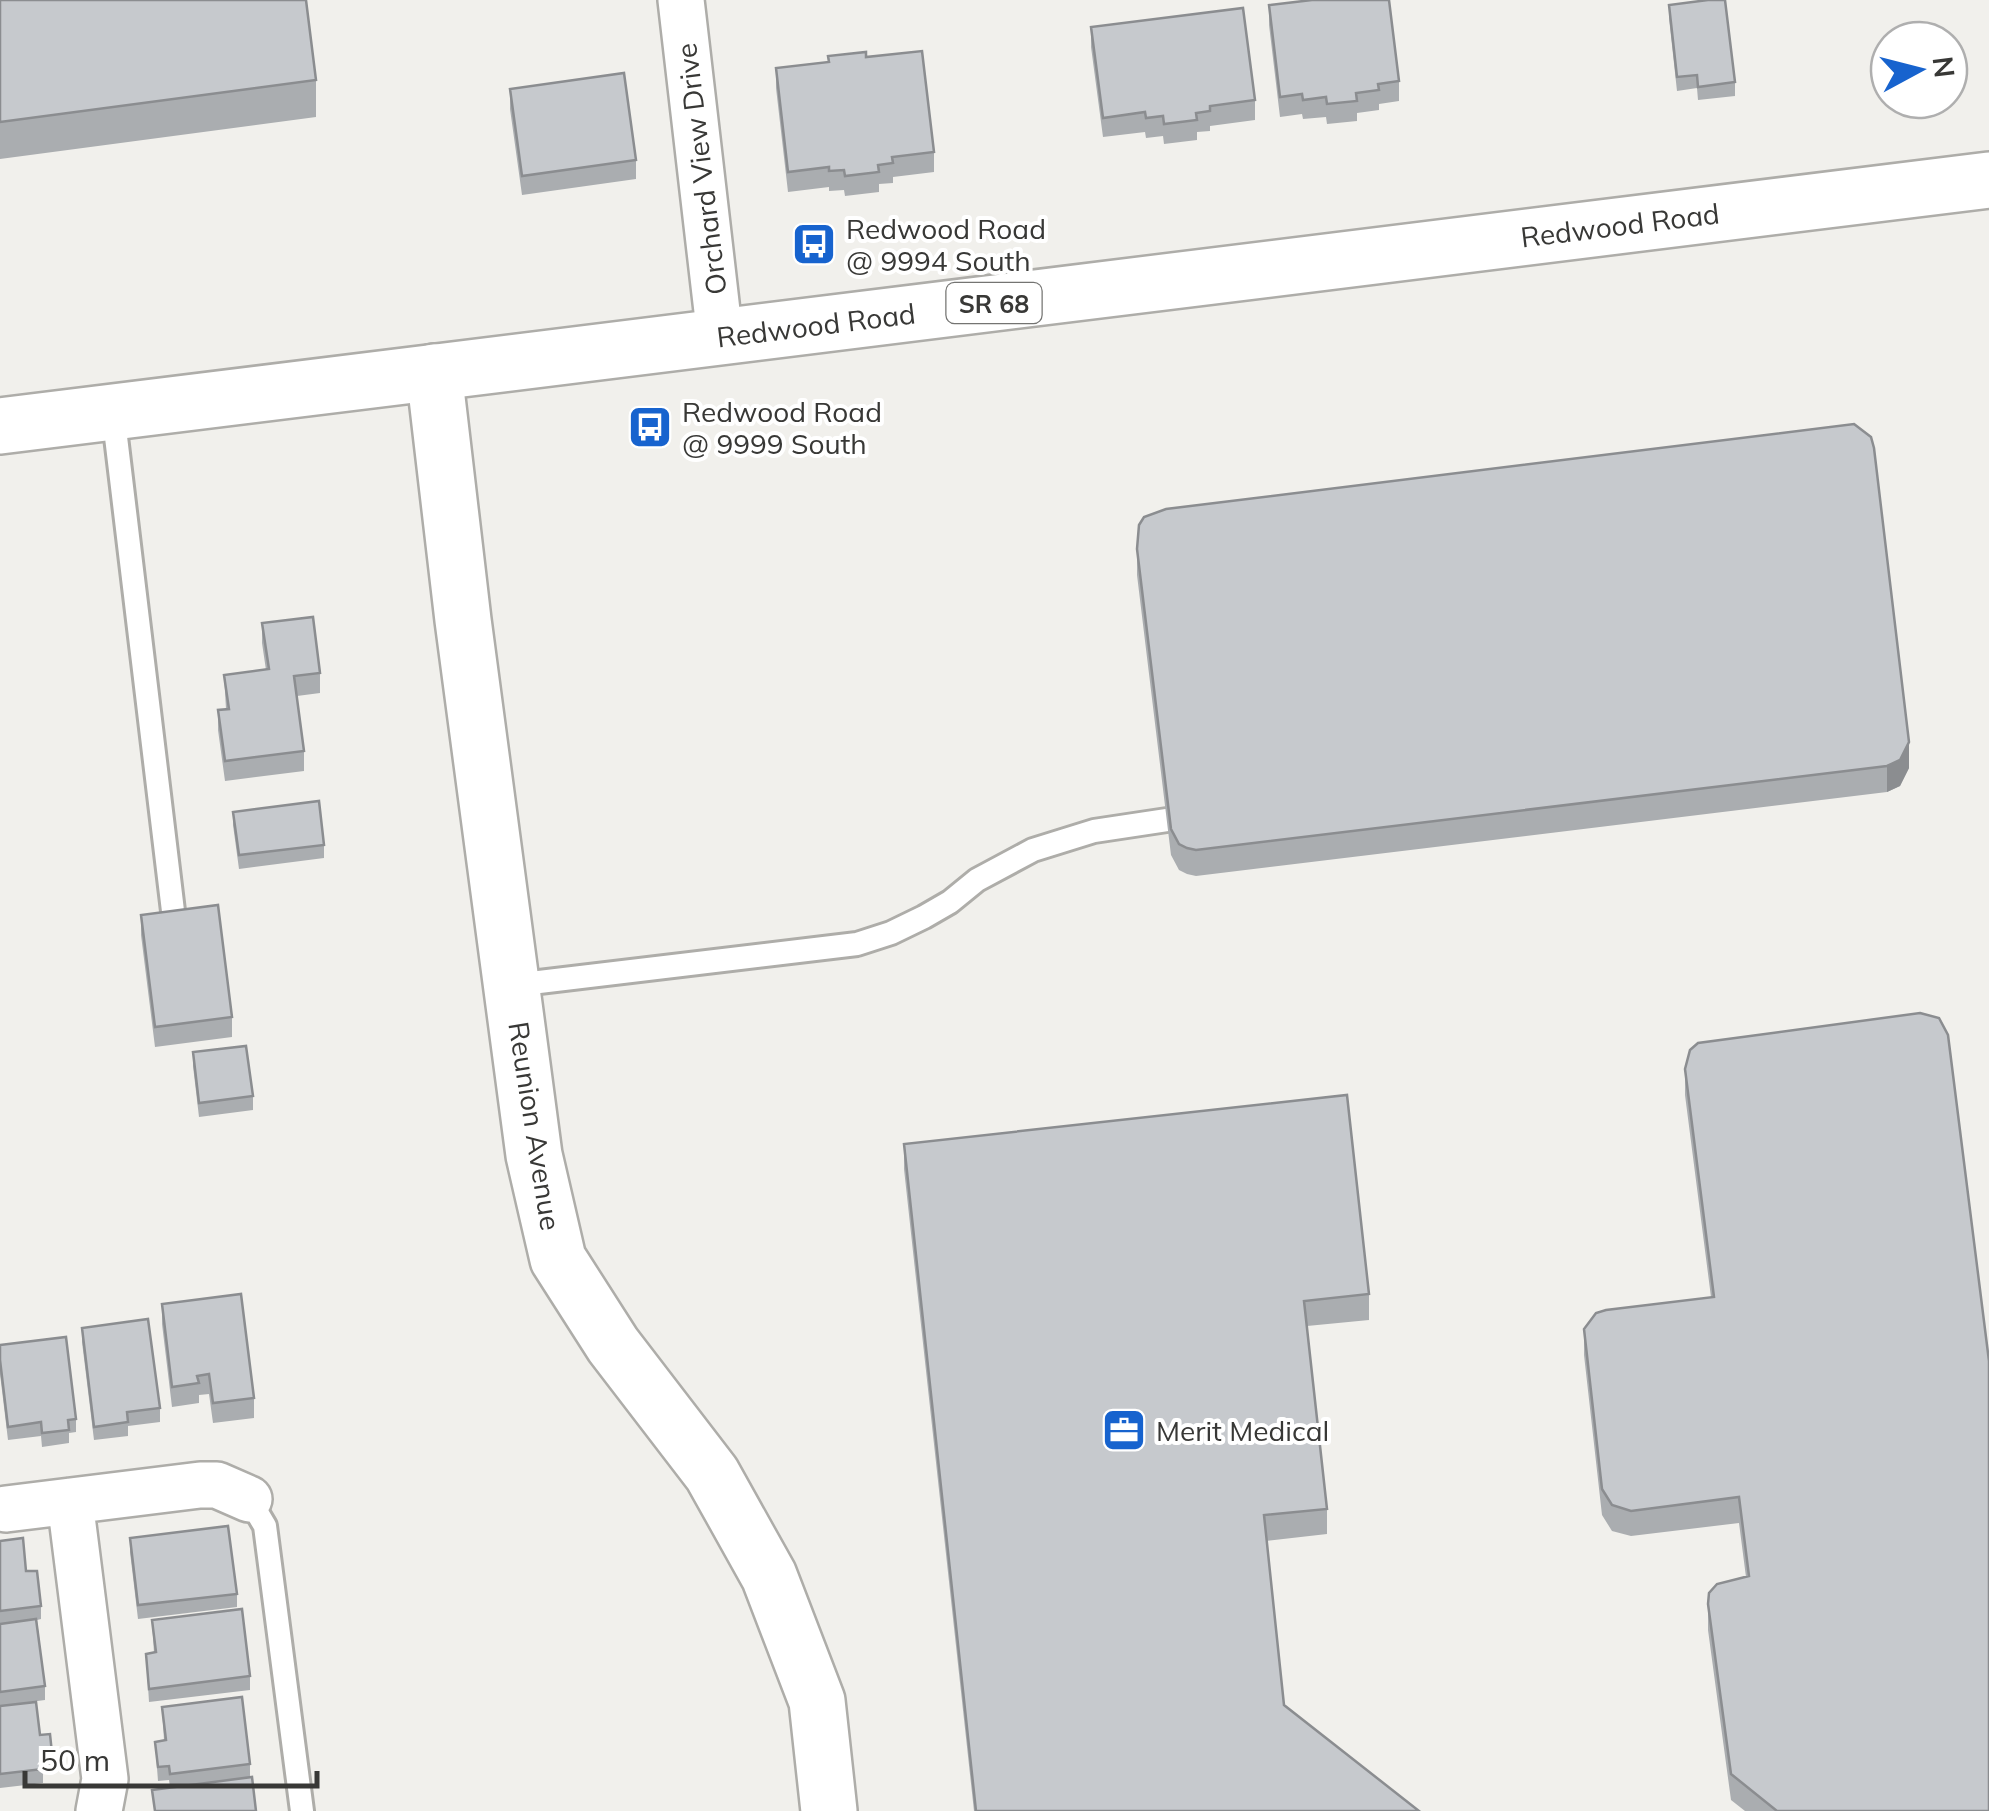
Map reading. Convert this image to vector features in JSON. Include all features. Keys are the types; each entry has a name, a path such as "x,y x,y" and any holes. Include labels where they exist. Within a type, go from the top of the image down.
{"main road":[{"name":"Redwood Road","path":"0,426 1989,180"},
{"name":"Reunion Avenue","path":"434,372 534,1155 558,1259 613,1345 712,1474 769,1576 817,1701 829,1811"}],"street":[{"name":"Orchard View Drive","path":"681,0 720,337"},
{"path":"6,1509 200,1485 217,1485 249,1499"},
{"path":"70,1502 105,1779 99,1811"}],"lane":[{"path":"114,412 173,911"},
{"path":"514,985 856,944 891,934 924,918 976,880 1033,850 1094,832 1167,820"},
{"path":"249,1499 264,1526 267,1542 302,1811"}],"building":[{"path":"0,0 306,0 316,80 0,122"},
{"path":"1312,0 1389,0 1399,81 1378,84 1379,90 1356,93 1357,101 1327,104 1326,97 1280,97 1269,5"},
{"path":"1725,0 1735,82 1698,87 1697,75 1677,77 1669,5"},
{"path":"1243,8 1255,100 1210,106 1210,111 1196,113 1197,120 1164,124 1163,116 1146,118 1145,112 1103,118 1091,27"},
{"path":"922,51 934,152 892,157 893,163 878,165 879,172 845,176 844,170 829,171 829,167 788,172 776,68 829,62 828,56 866,52 866,57"},
{"path":"624,73 636,160 522,176 510,89"},
{"path":"1854,424 1871,437 1874,448 1909,742 1900,760 1887,766 1196,850 1179,844 1171,829 1137,549 1139,525 1144,517 1166,509"},
{"path":"313,617 320,673 294,676 304,751 225,761 218,710 229,709 224,675 269,669 262,623"},
{"path":"319,801 324,845 239,855 233,812"},
{"path":"218,905 232,1017 155,1027 141,915"},
{"path":"1920,1013 1939,1018 1948,1035 1989,1361 1989,1811 1777,1811 1731,1774 1708,1604 1709,1593 1717,1584 1749,1576 1739,1497 1631,1511 1612,1505 1602,1489 1584,1329 1596,1313 1606,1310 1714,1297 1685,1069 1690,1050 1698,1043"},
{"path":"246,1046 253,1096 199,1103 193,1052"},
{"name":"Merit Medical","path":"1347,1095 1369,1294 1304,1301 1327,1509 1264,1515 1284,1705 1419,1811 976,1811 904,1144"},
{"path":"241,1294 254,1398 213,1403 209,1374 197,1376 199,1383 172,1387 162,1304"},
{"path":"148,1319 160,1408 127,1412 128,1422 94,1427 82,1328"},
{"path":"66,1337 76,1419 68,1420 69,1430 42,1433 41,1422 8,1427 0,1345"},
{"path":"228,1526 237,1594 138,1605 130,1538"},
{"path":"23,1538 26,1571 37,1571 41,1606 0,1611 0,1541"},
{"path":"242,1609 250,1676 149,1689 146,1654 156,1652 152,1620"},
{"path":"36,1619 45,1686 0,1692 0,1624"},
{"path":"242,1697 250,1764 170,1774 169,1766 158,1767 155,1742 166,1740 162,1707"},
{"path":"36,1702 40,1735 50,1734 52,1753 41,1754 43,1769 0,1774 0,1706"},
{"path":"252,1777 256,1811 155,1811 152,1790"}],"place":[{"name":"Redwood Road @ 9994 South","path":"814,244"},
{"name":"Redwood Road @ 9999 South","path":"650,427"},
{"name":"Merit Medical","path":"1124,1430"}]}
